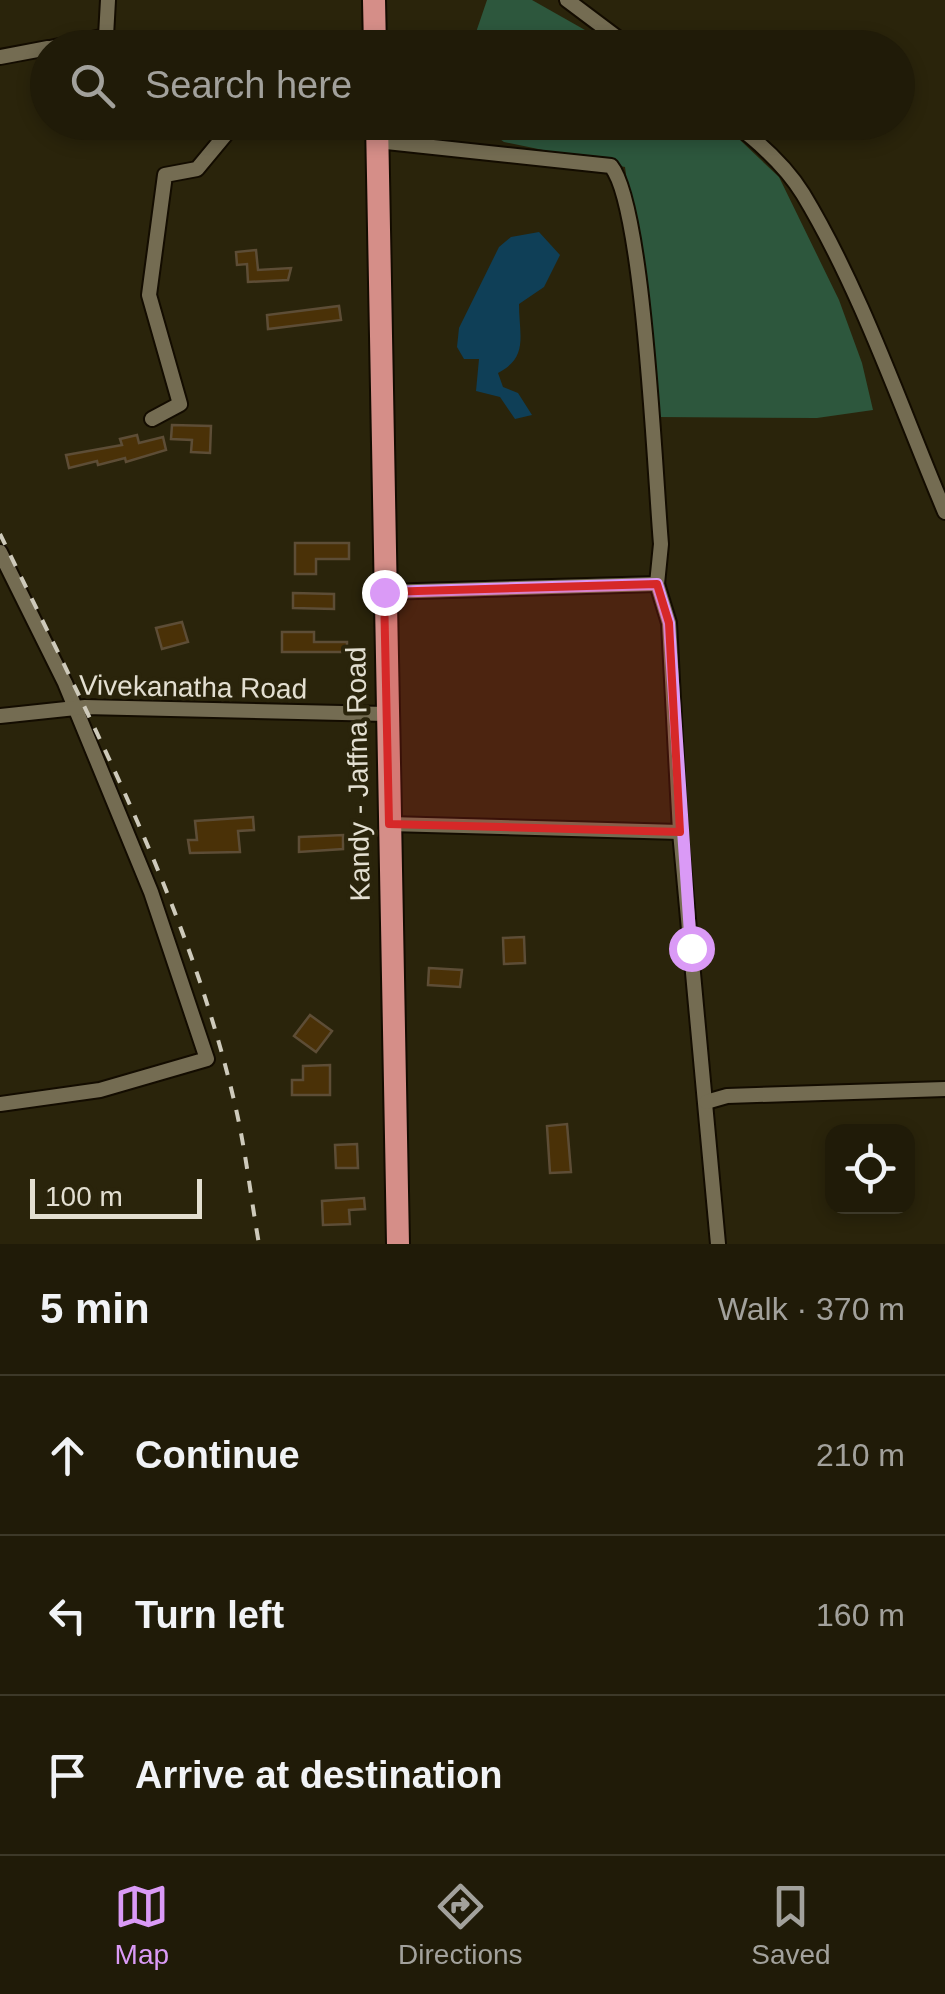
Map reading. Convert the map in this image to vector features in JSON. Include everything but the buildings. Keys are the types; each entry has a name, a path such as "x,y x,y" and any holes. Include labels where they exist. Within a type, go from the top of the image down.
{"highway":[{"path":"374,0 375,30"},
{"name":"Kandy - Jaffna Road","path":"377,140 398,1244"}],"street":[{"path":"106,30 108,0"},
{"path":"567,0 607,30"},
{"path":"0,57 30,51"},
{"path":"152,419 180,404 149,296 165,175 197,169 221,140"},
{"path":"432,140 611,166 620,177 638,276 661,544 657,584 669,623 680,832 718,1244"},
{"path":"756,140 802,191 840,265 945,512"},
{"path":"0,552 75,709 150,892 207,1060 100,1090 0,1104"},
{"path":"384,592 657,584"},
{"name":"Vivekanatha Road","path":"0,716 75,709 386,714"},
{"path":"389,824 680,832"},
{"path":"706,1102 817,1092 945,1088"}],"highlighted area":[{"path":"657,584 669,623 680,832 389,824 384,592"}],"green space":[{"path":"487,0 532,0 585,30 477,30"},
{"path":"501,140 740,140 779,177 839,300 862,363 873,410 817,418 658,417 625,167"}],"water":[{"path":"539,232 560,255 544,287 519,304 518,352 508,367 498,373 503,387 518,393 532,415 515,419 500,397 476,391 479,359 464,359 457,347 459,328 499,247 511,237"}],"railway":[{"path":"0,534 134,815 192,960 236,1109 259,1244"}],"route":[{"path":"384,592 533,584 657,584 669,623 680,832 691,948"}]}
